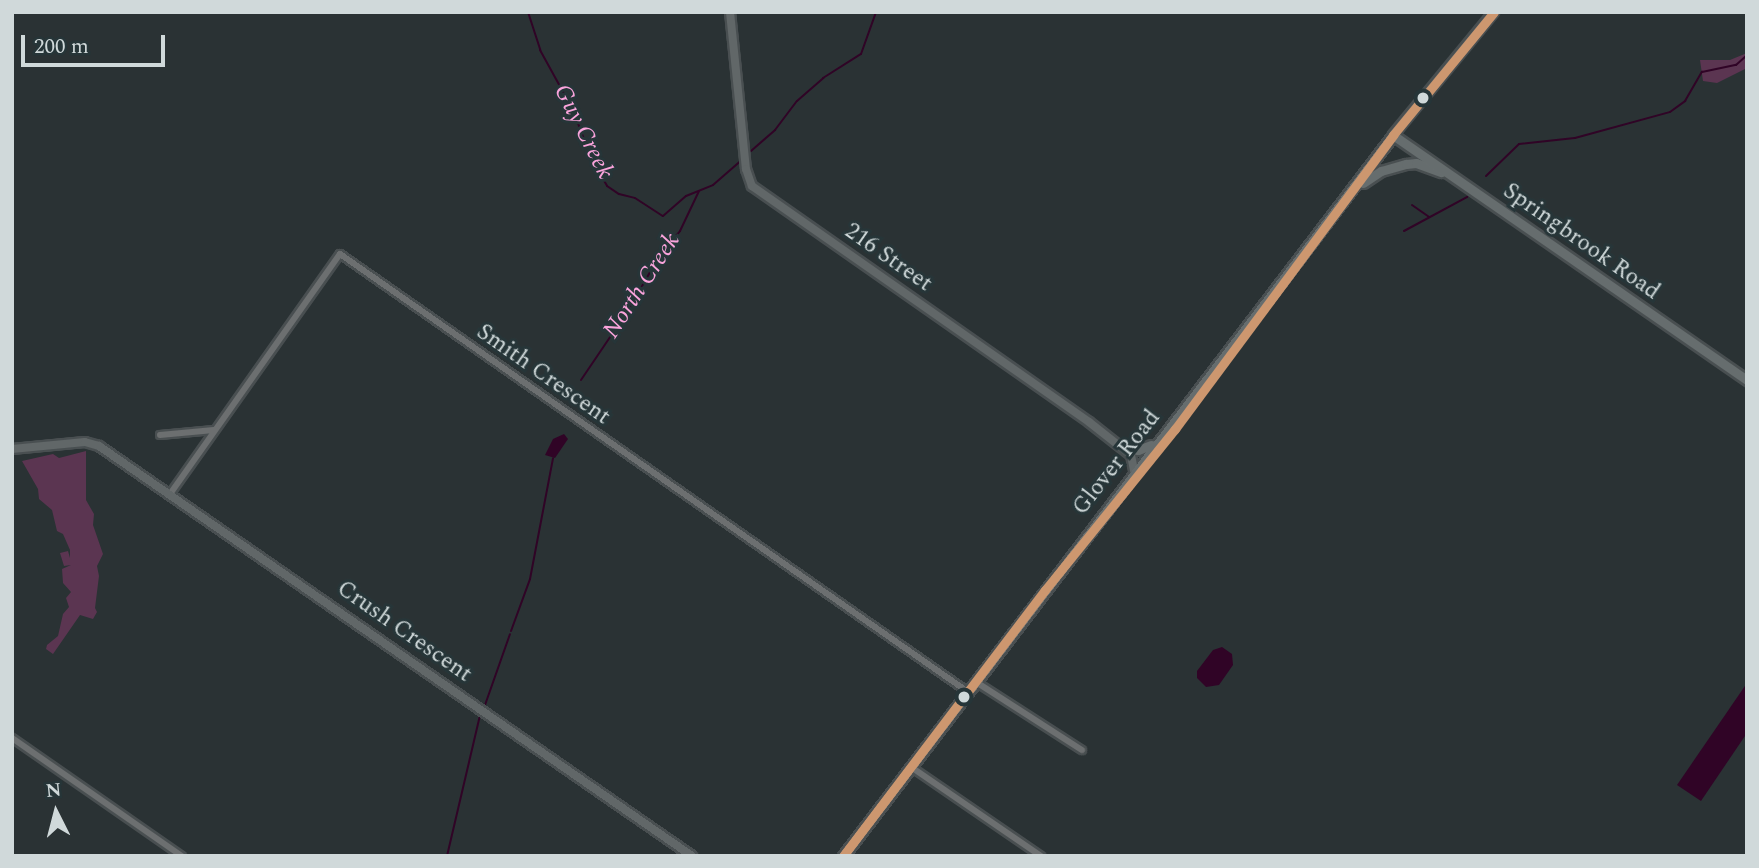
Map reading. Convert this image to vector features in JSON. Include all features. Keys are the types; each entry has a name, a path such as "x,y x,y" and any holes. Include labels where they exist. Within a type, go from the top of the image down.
{"highway":[{"name":"Springbrook Road","path":"1393,135 1747,380"},
{"name":"Glover Road","path":"843,856 1353,191 1393,135"},
{"path":"1353,191 1381,171 1406,164 1426,166 1460,181"},
{"name":"Glover Road","path":"1138,469 1222,361"},
{"path":"1129,449 1150,447 1167,429"}],"main road":[{"name":"216 Street","path":"730,12 746,169 751,186 1089,422 1131,455 1138,469"},
{"name":"Glover Road","path":"1393,135 1494,12"},
{"path":"1089,422 1138,455 1138,469"},
{"name":"Crush Crescent","path":"12,449 92,443 692,856"}],"street":[{"name":"Smith Crescent","path":"170,495 340,254 968,692"},
{"path":"160,435 214,430"},
{"path":"976,682 1082,750"},
{"path":"12,738 183,856"},
{"path":"911,767 1041,856"}],"shaded area":[{"path":"1747,53 1747,68 1717,83 1703,81 1700,60 1730,60"},
{"path":"564,434 568,439 555,458 545,455 553,439"},
{"path":"86,451 86,500 94,514 93,525 103,554 97,566 97,612 93,619 80,615 53,654 46,649 47,645 58,636 63,614 69,607 66,598 71,592 63,583 62,569 71,565 64,566 60,553 68,551 70,558 70,550 63,534 57,531 52,510 39,499 38,489 22,461 53,454 59,458"},
{"path":"1222,647 1232,654 1233,665 1219,685 1206,687 1197,678 1197,671 1213,650"},
{"path":"1747,683 1747,733 1701,801 1677,785"}],"waterway":[{"name":"Guy Creek","path":"528,12 540,50 573,110 591,158 607,186 619,194 635,198 663,216 686,196 713,185 739,162"},
{"name":"Guy Creek","path":"751,151 775,130 797,101 823,78 861,54 876,12"},
{"path":"1486,176 1519,144 1575,138 1670,112 1685,101 1702,72 1736,65 1747,55"},
{"name":"North Creek","path":"581,380 629,309 661,253 680,231 699,191"},
{"path":"1404,231 1467,197"},
{"path":"1412,205 1429,217"},
{"name":"North Creek","path":"511,631 530,579 553,458"},
{"name":"North Creek","path":"485,705 510,634"},
{"name":"North Creek","path":"447,856 480,715"}],"transit line":[{"path":"843,856 1045,590 1175,429 1393,135 1494,12"}]}
